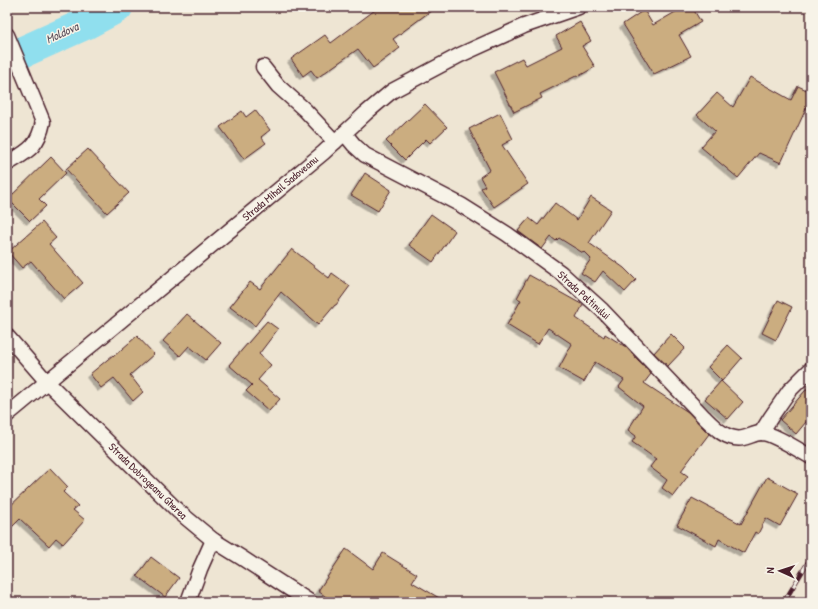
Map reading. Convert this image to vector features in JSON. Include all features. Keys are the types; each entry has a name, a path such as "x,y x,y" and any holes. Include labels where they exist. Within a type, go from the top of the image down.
{"street":[{"name":"Strada Mihail Sadoveanu","path":"7,415 340,138 392,91 460,55 524,26 579,7"},
{"path":"7,35 43,122 40,136 29,150 7,164"},
{"name":"Strada Paltinului","path":"263,67 278,86 340,138 354,145 365,155 461,205 506,234 561,273 602,310 704,418 721,432 730,436 741,438 761,433"},
{"name":"Strada Dobrogeanu Gherea","path":"7,336 47,382 178,512 213,540 310,602"},
{"path":"811,369 789,391 761,433 776,438 811,457"},
{"path":"188,602 200,569 213,540"}],"building":[{"path":"379,7 436,7 393,39 400,48 373,68 358,49 317,78 311,70 303,76 291,59 325,35 331,43"},
{"path":"684,7 692,7 701,22 679,35 691,56 654,74 623,24 644,10 653,25"},
{"path":"580,22 591,41 582,46 595,67 540,94 542,98 514,112 494,72 522,58 526,65 562,47 556,36"},
{"path":"750,77 791,100 798,86 811,92 811,98 781,163 759,153 738,178 701,147 715,131 697,115 717,93 733,107"},
{"path":"425,104 447,127 430,143 426,139 405,160 386,141"},
{"path":"255,110 270,130 261,137 266,143 244,159 220,127 242,111 246,117"},
{"path":"500,113 513,139 502,145 528,184 494,207 481,188 485,186 480,177 490,170 469,129"},
{"path":"88,149 129,193 107,213 66,169"},
{"path":"51,157 66,173 39,199 46,206 30,221 8,199"},
{"path":"365,173 391,190 378,211 351,195"},
{"path":"591,197 611,210 589,243 624,268 636,280 625,292 603,271 595,282 581,273 591,259 584,252 583,253 559,238 556,241 551,237 542,249 518,231 529,218 538,225 555,203 577,220"},
{"path":"431,214 455,231 433,262 409,245"},
{"path":"42,222 56,238 49,244 83,283 64,299 31,261 22,268 8,252"},
{"path":"292,249 329,278 332,273 350,286 336,305 318,325 281,292 255,326 230,307 250,282 260,289"},
{"path":"529,275 583,305 576,318 604,337 605,334 626,347 651,374 644,383 688,412 709,434 681,471 688,476 673,496 662,488 667,480 650,467 656,459 632,442 636,436 628,430 643,406 619,387 624,380 595,362 584,382 559,368 572,344 548,328 538,344 507,325 521,300 517,298"},
{"path":"778,300 792,307 776,340 762,333"},
{"path":"187,314 221,343 206,360 189,346 180,356 163,341"},
{"path":"267,321 278,329 259,354 271,365 258,380 280,399 269,411 246,391 252,385 229,365"},
{"path":"671,334 685,348 668,366 654,353"},
{"path":"137,336 154,354 130,375 143,392 133,401 114,378 101,388 90,374"},
{"path":"728,345 742,358 722,381 708,367"},
{"path":"721,381 743,402 728,419 705,399"},
{"path":"811,384 811,416 796,434 780,420"},
{"path":"50,468 68,487 63,492 78,506 73,510 85,520 63,544 56,538 49,546 20,519 7,532 7,509"},
{"path":"767,477 798,494 780,526 766,518 758,534 755,532 744,553 719,539 716,546 677,525 692,498 741,524"},
{"path":"346,549 373,569 383,553 417,574 412,582 446,602 333,602 318,591"},
{"path":"151,557 179,578 165,597 137,576"}],"waterway":[{"name":"Moldova","path":"7,59 85,24 117,7"}],"railway":[{"path":"784,602 811,557"}]}
